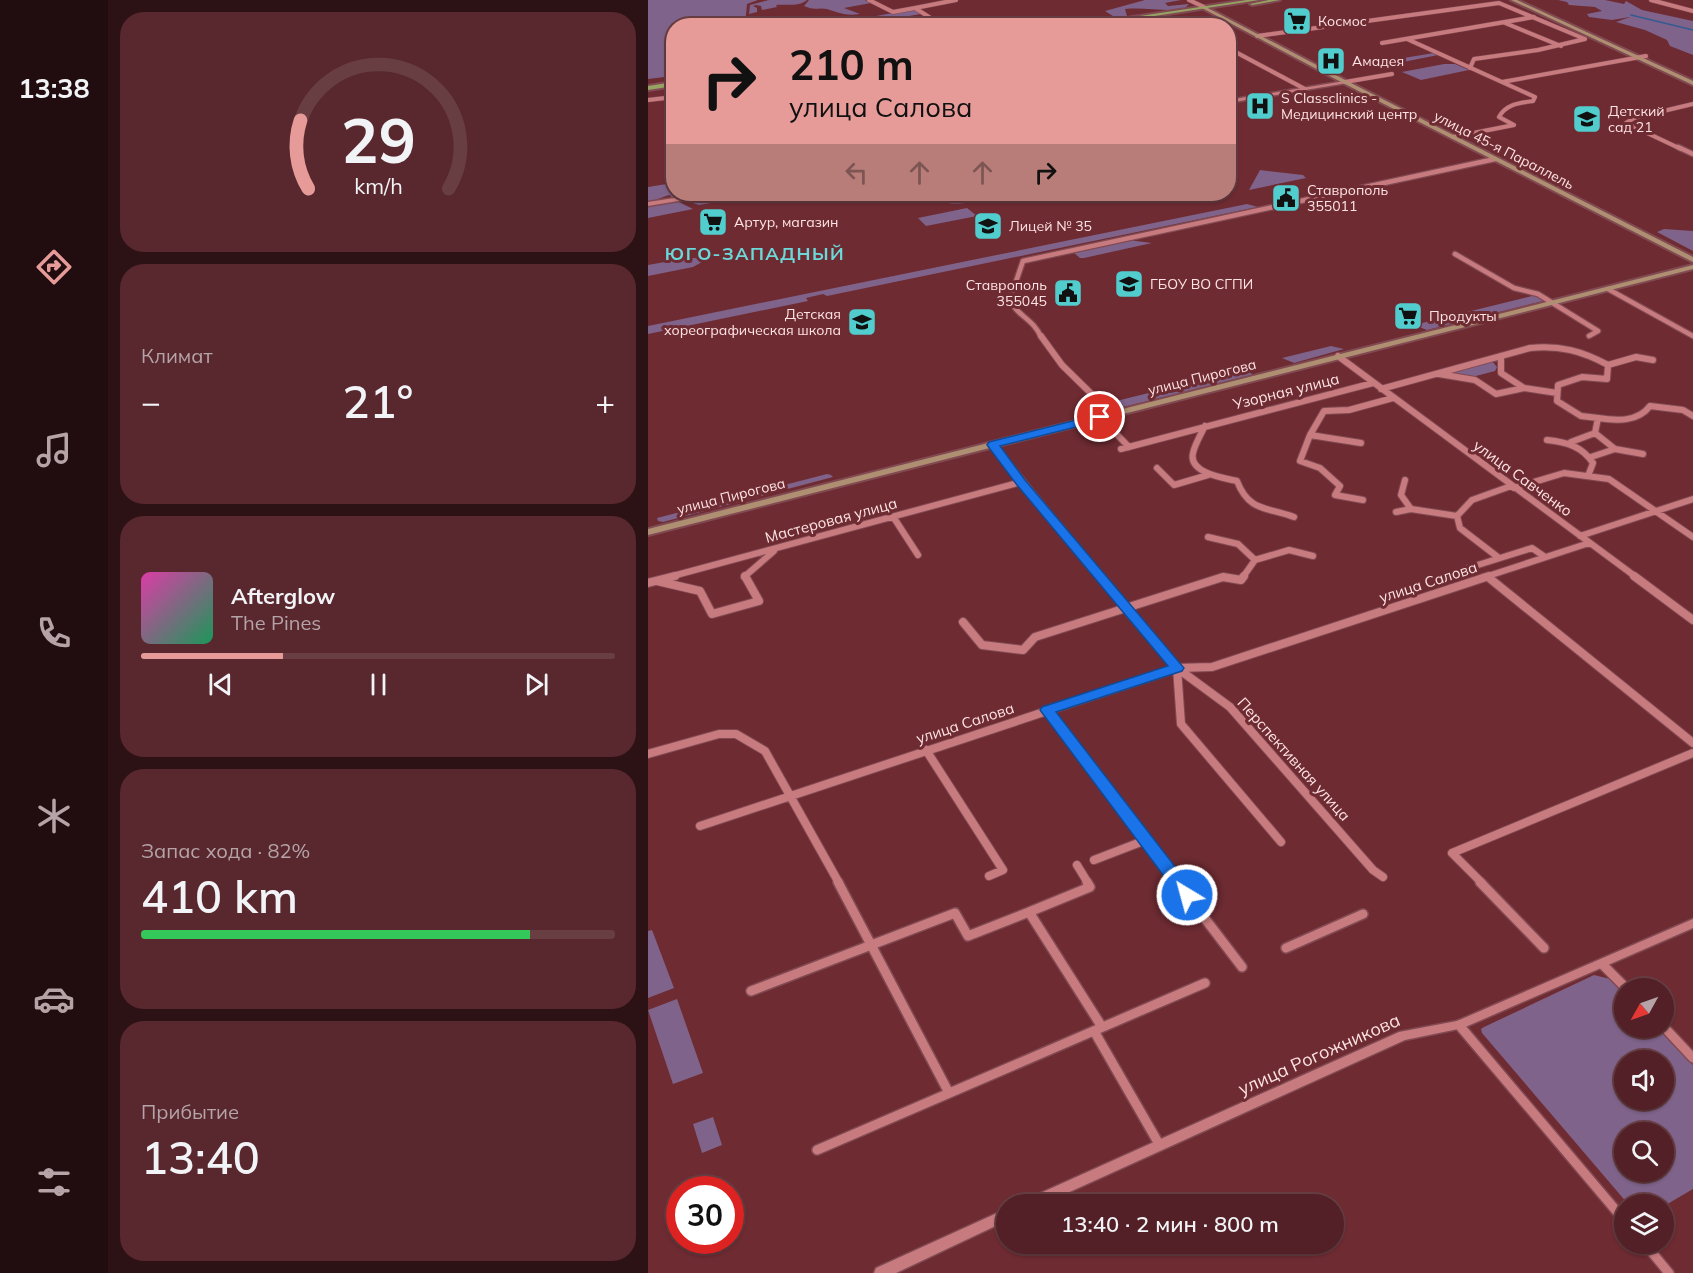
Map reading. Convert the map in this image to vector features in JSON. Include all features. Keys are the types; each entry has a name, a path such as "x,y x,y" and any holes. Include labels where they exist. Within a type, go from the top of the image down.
{"main road":[{"path":"1149,18 1257,0"},
{"path":"1137,18 1278,0"},
{"path":"1515,0 1693,83"},
{"path":"1524,0 1693,77"},
{"name":"улица 45-я Параллель","path":"1206,9 1223,18"},
{"name":"улица 45-я Параллель","path":"1236,25 1693,260"},
{"path":"648,86 666,84"},
{"name":"улица Пирогова","path":"648,532 1693,267"}],"street":[{"path":"868,0 893,12 956,0"},
{"path":"1189,0 1206,9"},
{"path":"1651,0 1693,11"},
{"path":"1257,36 1498,3 1585,39"},
{"path":"915,8 931,18"},
{"path":"1382,43 1534,17"},
{"path":"1503,22 1561,46"},
{"path":"1567,30 1576,29"},
{"path":"1407,39 1535,97 1533,101 1508,106 1501,110 1499,117 1515,125 1453,137"},
{"path":"1470,68 1473,59 1561,46 1585,39"},
{"path":"1236,52 1305,89"},
{"path":"1502,82 1646,56"},
{"path":"1236,101 1392,74"},
{"path":"648,100 666,98"},
{"path":"1693,104 1634,118 1626,123 1693,154"},
{"path":"1112,414 1062,365 1042,339 1037,326 1012,305 1010,299 1023,261 1495,159"},
{"path":"648,204 666,201"},
{"path":"1455,254 1514,288 1533,291 1598,331 1588,336"},
{"path":"1608,289 1693,336"},
{"path":"1381,389 1530,348 1549,346 1583,351 1608,365 1636,357 1653,360"},
{"name":"улица Савченко","path":"1338,356 1693,620"},
{"path":"1501,357 1502,373 1524,387 1557,393"},
{"path":"1608,365 1607,379 1588,377 1558,385 1557,401 1581,416 1619,421 1644,414 1650,406 1683,410 1693,416"},
{"path":"1437,374 1475,380 1496,394 1524,387"},
{"name":"Узорная улица","path":"1121,449 1373,383"},
{"name":"Узорная улица","path":"1364,500 1335,495 1340,486 1320,468 1300,461 1310,435 1324,411 1349,410 1393,398"},
{"path":"1100,417 1130,447"},
{"path":"1595,433 1598,418"},
{"path":"1205,426 1192,454 1193,461 1208,475"},
{"path":"1547,440 1571,442 1595,433"},
{"path":"1595,433 1615,449 1643,454"},
{"path":"1310,435 1361,443"},
{"path":"1571,442 1591,457 1593,463 1588,476"},
{"name":"Перспективная улица","path":"993,445 1021,482 1177,668 1230,707 1373,870 1383,877"},
{"path":"1591,457 1615,449"},
{"path":"1157,468 1174,485 1208,475 1237,481 1247,500 1258,509 1294,517"},
{"path":"1457,516 1472,500 1564,473 1609,479 1693,537"},
{"path":"1406,480 1401,495 1411,509"},
{"name":"Мастеровая улица","path":"652,582 1021,482"},
{"path":"1580,536 1693,499"},
{"path":"1396,512 1411,509 1457,516"},
{"path":"1457,516 1460,528 1499,558"},
{"path":"894,518 918,555"},
{"path":"1208,537 1238,544 1255,560"},
{"name":"улица Салова","path":"700,826 1177,668 1212,667 1589,543"},
{"path":"1462,570 1532,548 1545,558"},
{"path":"652,582 700,591 712,614 759,601 744,578 776,549"},
{"path":"963,622 982,645 1023,650 1035,637 1223,577 1241,580 1255,560 1288,550 1313,556"},
{"path":"1488,577 1693,742"},
{"path":"1177,668 1181,724 1281,842"},
{"path":"1047,710 1242,967"},
{"path":"648,754 719,734 736,734 765,751 873,945 949,1093"},
{"path":"926,750 1003,870 989,876"},
{"path":"1544,948 1452,853 1693,753"},
{"path":"1094,860 1146,840"},
{"path":"751,991 955,913 968,936 1090,887 1077,865"},
{"path":"1029,912 1098,1029 1159,1144"},
{"path":"1286,948 1363,914"},
{"name":"улица Рогожникова","path":"1052,1194 1402,1035 1460,1025 1693,923"},
{"path":"1602,964 1616,978"},
{"path":"817,1150 1205,983"},
{"path":"1460,1025 1614,1208"},
{"path":"1674,1038 1693,1058"},
{"path":"881,1273 996,1220"},
{"path":"1653,1254 1669,1273"}],"shaded area":[{"path":"648,0 758,0 747,4 746,18 666,18 666,77 648,79"},
{"path":"769,0 807,0 800,4 776,5 777,7 762,10 761,6 756,5 753,6 757,8 757,12 749,14 750,5"},
{"path":"809,0 865,0 871,3 844,8 860,14 851,15 804,6"},
{"path":"1145,0 1181,0 1165,3 1168,6 1189,4 1184,9 1177,10 1125,9 1127,16 1116,18 1105,11"},
{"path":"1558,0 1605,0 1624,4 1626,1 1642,10 1693,21 1693,55 1670,46 1667,40 1645,30 1616,22 1630,17 1612,20 1589,17 1587,14 1602,11 1595,7 1569,5 1567,2"},
{"path":"910,10 919,11 930,18 921,14 898,18 865,18"},
{"path":"1434,53 1438,55 1403,62 1398,68 1355,66"},
{"path":"1455,64 1469,70 1421,80 1402,72"},
{"path":"1260,170 1303,175 1306,178 1249,190"},
{"path":"666,184 666,196 648,202 648,187"},
{"path":"677,201 693,209 648,218 648,207"},
{"path":"686,201 723,201 699,205"},
{"path":"944,201 976,201 954,204"},
{"path":"1247,204 1258,207 827,296 823,294 806,298 808,301 648,334 648,326"},
{"path":"967,208 977,216 926,226 918,218"},
{"path":"1664,229 1693,231 1693,251 1657,232"},
{"path":"1128,240 1152,243 1084,258 1074,253"},
{"path":"698,258 702,262 693,267 648,276 648,265"},
{"path":"1536,295 1543,298 1543,301 1427,330 1414,325"},
{"path":"1331,346 1344,349 1294,363 1282,358"},
{"path":"1492,361 1497,367 1495,371 1472,377 1451,374 1452,372"},
{"path":"1246,369 1253,375 1115,409 1108,403"},
{"path":"827,474 833,477 663,522 658,521 657,518"},
{"path":"652,930 674,988 648,998 648,931"},
{"path":"1594,975 1610,979 1614,983 1614,1038 1667,1038 1693,1065 1693,1189 1674,1200 1674,1194 1619,1194 1482,1033 1481,1029"},
{"path":"677,999 703,1073 673,1084 648,1010"},
{"path":"713,1117 722,1145 702,1153 693,1124"}],"waterway":[{"path":"1631,15 1693,30"}],"place":[{"name":"Космос","path":"1297,21"},
{"name":"Амадея","path":"1331,61"},
{"name":"S Classclinics - Медицинский центр","path":"1260,106"},
{"name":"Детский сад 21","path":"1587,119"},
{"name":"Ставрополь 355011","path":"1286,198"},
{"name":"Артур, магазин","path":"713,222"},
{"name":"Лицей № 35","path":"988,226"},
{"name":"ГБОУ ВО СГПИ","path":"1129,284"},
{"name":"Ставрополь 355045","path":"1068,293"},
{"name":"Продукты","path":"1408,316"},
{"name":"Детская хореографическая школа","path":"862,322"}],"district":[{"name":"ЮГО-ЗАПАДНЫЙ","path":"755,253"}],"route":[{"path":"1100,417 993,445 1021,482 1177,668 1047,710 1187,895"}]}
